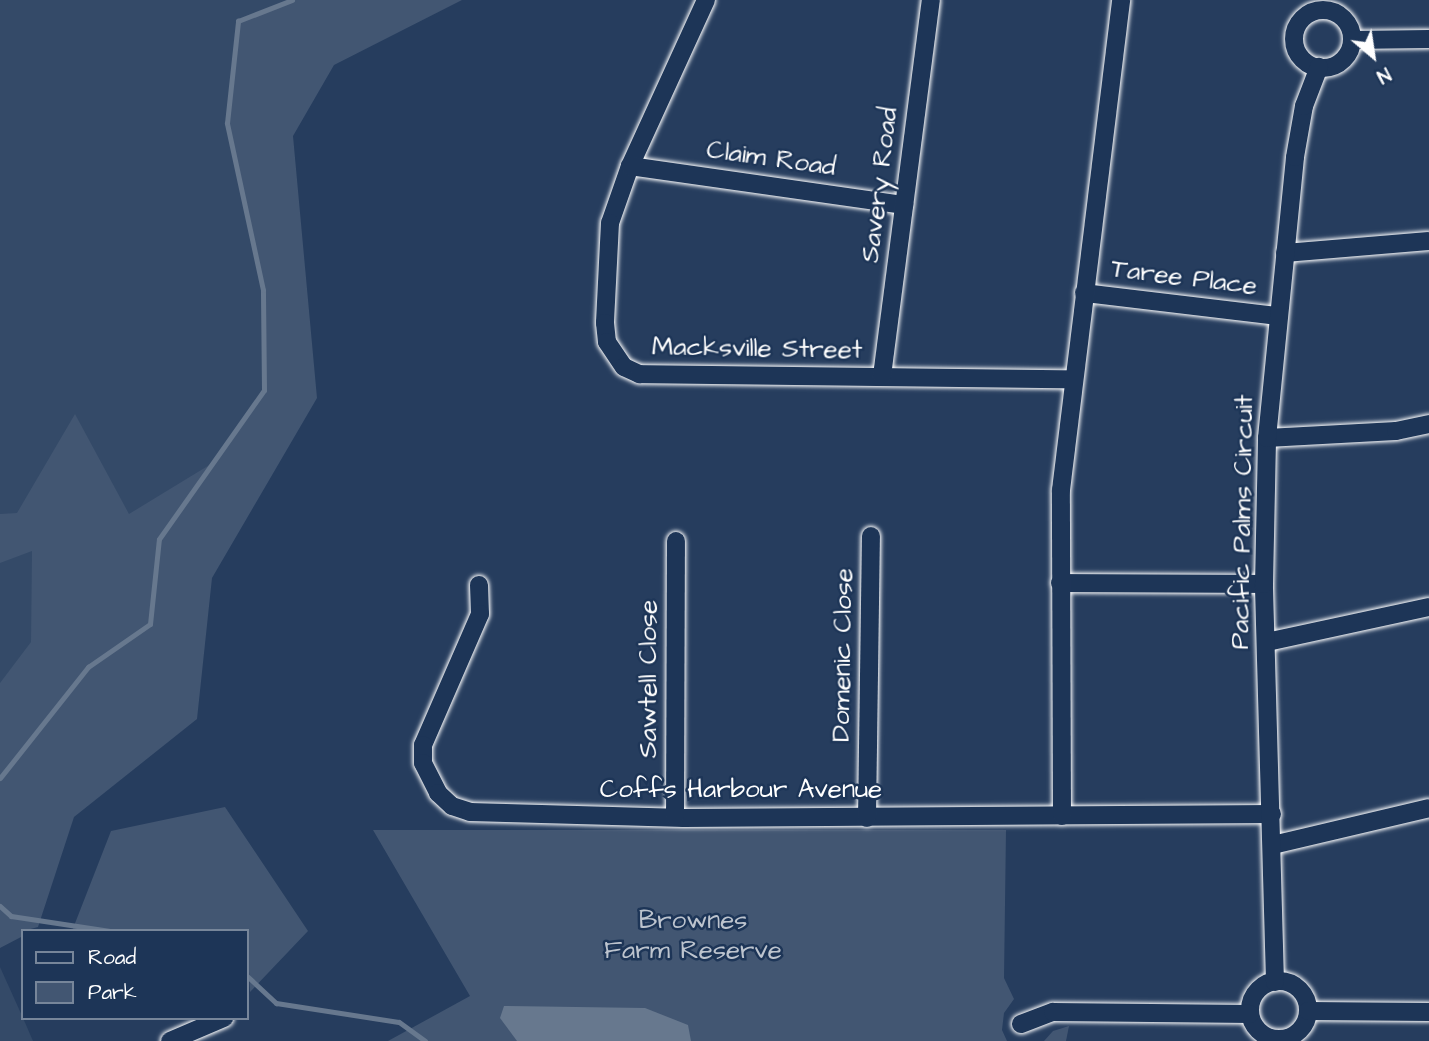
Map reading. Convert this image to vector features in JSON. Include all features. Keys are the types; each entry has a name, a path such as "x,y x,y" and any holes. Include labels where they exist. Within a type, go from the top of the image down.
{"street":[{"name":"Macksville Street","path":"706,0 630,166 610,223 605,263 607,342 624,367 639,374 1073,379"},
{"name":"Savery Road","path":"882,376 931,0"},
{"path":"1062,816 1060,489 1121,0"},
{"path":"1317,5 1342,17 1352,40 1339,63 1319,67 1300,56 1294,37 1298,23 1317,5"},
{"path":"1352,40 1429,39"},
{"name":"Pacific Palms Circuit","path":"1275,982 1264,584 1267,438 1278,316 1304,106 1319,67"},
{"name":"Claim Road","path":"630,166 904,205"},
{"path":"1285,254 1429,241"},
{"name":"Taree Place","path":"1084,293 1278,316"},
{"path":"1267,438 1396,431 1429,424"},
{"name":"Domenic Close","path":"867,818 871,536"},
{"name":"Sawtell Close","path":"675,817 676,541"},
{"path":"1060,583 1264,584"},
{"name":"Coffs Harbour Avenue","path":"479,586 480,614 423,745 423,763 438,793 452,806 470,813 867,818 1272,814"},
{"path":"1267,642 1429,607"},
{"path":"1273,845 1429,808"},
{"path":"1275,982 1298,988 1308,1011 1301,1029 1284,1040 1260,1032 1250,1014 1255,995 1275,982"},
{"path":"1308,1011 1429,1012"},
{"path":"1021,1024 1054,1012 1250,1014"},
{"path":"170,1041 220,1020"}],"shaded area":[{"path":"0,0 292,0 238,21 227,123 263,290 264,390 0,778"},
{"path":"0,967 21,1014 21,1020 24,1020 33,1041 0,1041"},
{"path":"504,1006 645,1008 688,1025 691,1041 517,1041 500,1018"}],"green space":[{"path":"292,0 462,0 334,65 293,136 317,398 212,578 197,719 74,817 38,927 21,929 21,937 0,948 0,683 31,642 32,551 0,563 0,514 17,513 75,414 129,514 211,464 264,391 263,290 227,123 238,21"},
{"path":"225,807 308,931 250,992 248,929 73,929 111,831"},
{"name":"Brownes Farm Reserve","path":"373,830 1006,830 1004,978 1014,999 1004,1013 1002,1030 1007,1041 388,1041 470,996"},
{"path":"1069,1026 1066,1041 1044,1041 1053,1031"}],"waterway":[{"path":"0,778 88,667 150,624 159,539 264,390 263,290 227,123 238,21 292,0"},
{"path":"0,906 11,916 97,929"},
{"path":"248,977 276,1003 399,1022 425,1041"}]}
